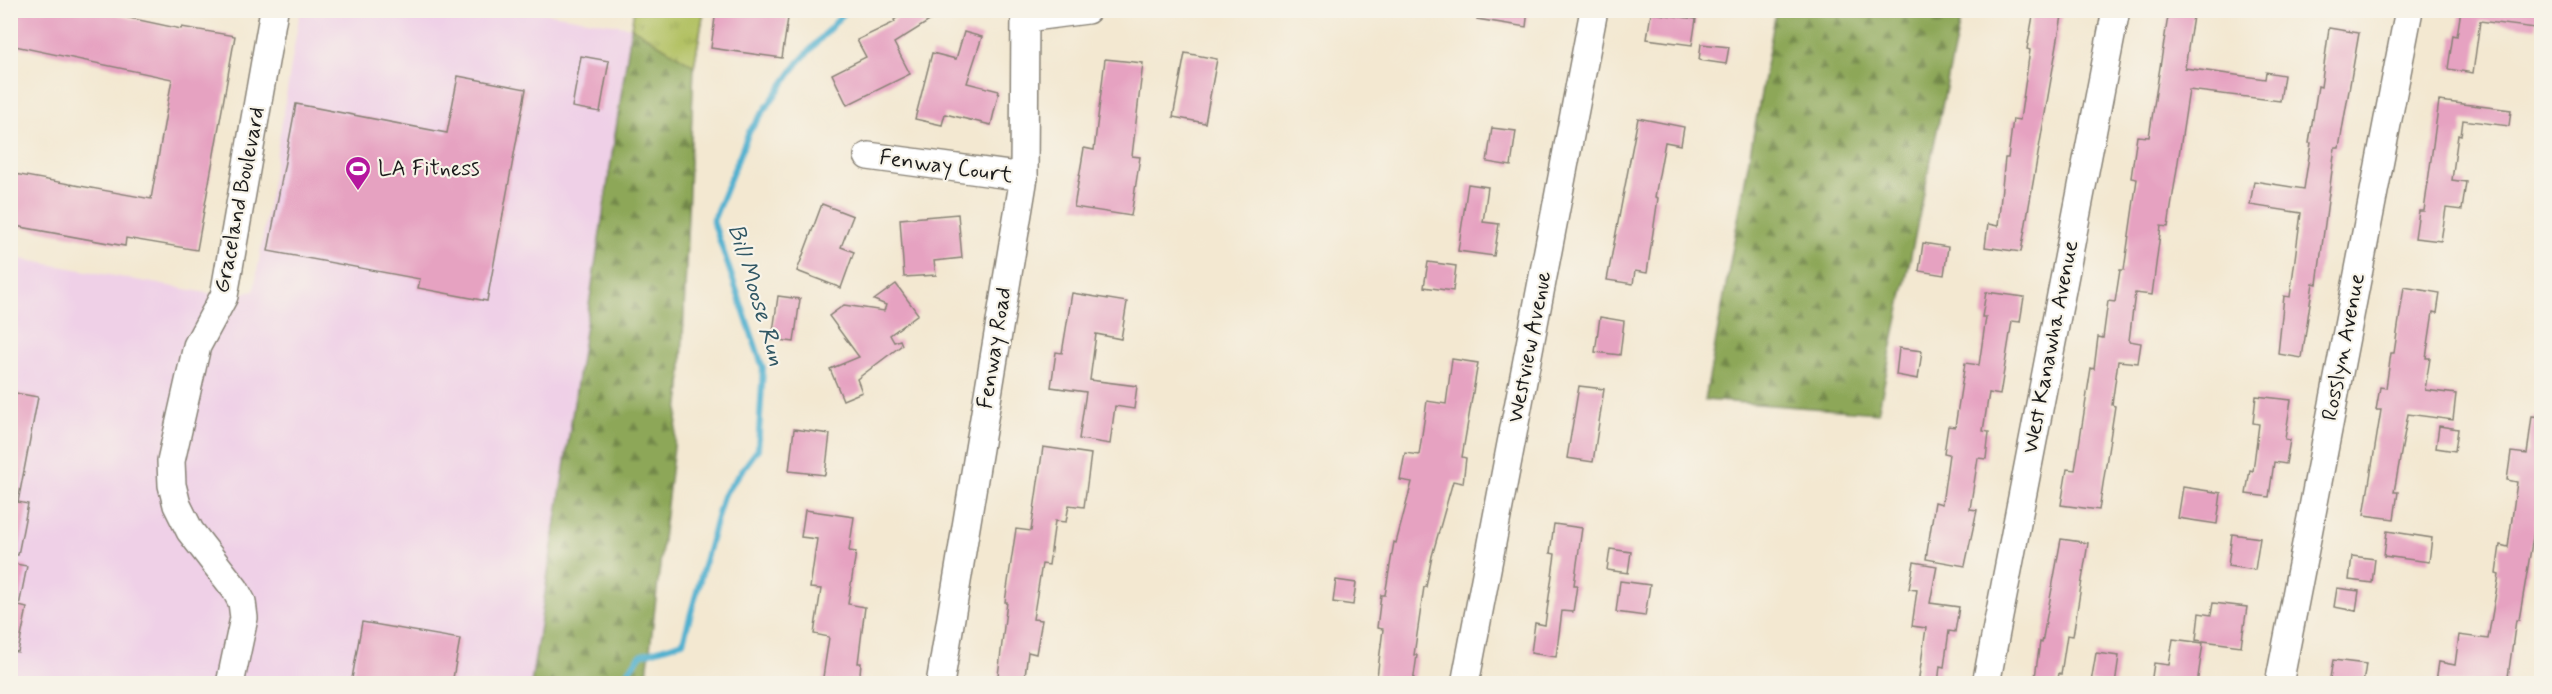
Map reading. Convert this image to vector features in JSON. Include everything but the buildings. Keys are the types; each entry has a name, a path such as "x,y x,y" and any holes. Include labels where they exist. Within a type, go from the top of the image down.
{"street":[{"name":"Graceland Boulevard","path":"230,684 244,618 242,602 235,589 190,531 177,505 172,485 171,461 197,346 225,296 274,10"},
{"path":"1025,14 1087,10"},
{"name":"Westview Avenue","path":"1466,684 1594,10"},
{"name":"West Kanawha Avenue","path":"1986,684 2116,10"},
{"name":"Rosslyn Avenue","path":"2279,684 2409,10"},
{"name":"Fenway Road","path":"940,684 1024,177 1025,14"},
{"name":"Fenway Court","path":"868,156 1024,177"}],"shaded area":[{"path":"300,11 532,11 631,27 531,683 11,683 10,257 224,296 254,291"}],"green space":[{"path":"634,11 704,11 694,66 681,387 646,683 531,684"},
{"path":"634,11 704,11 694,66 631,27"},
{"path":"1776,11 1962,11 1878,413 1705,400"}],"waterway":[{"name":"Bill Moose Run","path":"618,684 641,655 683,642 723,496 758,449 763,368 713,221 749,132 798,63 847,10"}],"place":[{"name":"LA Fitness","path":"358,192"}]}
